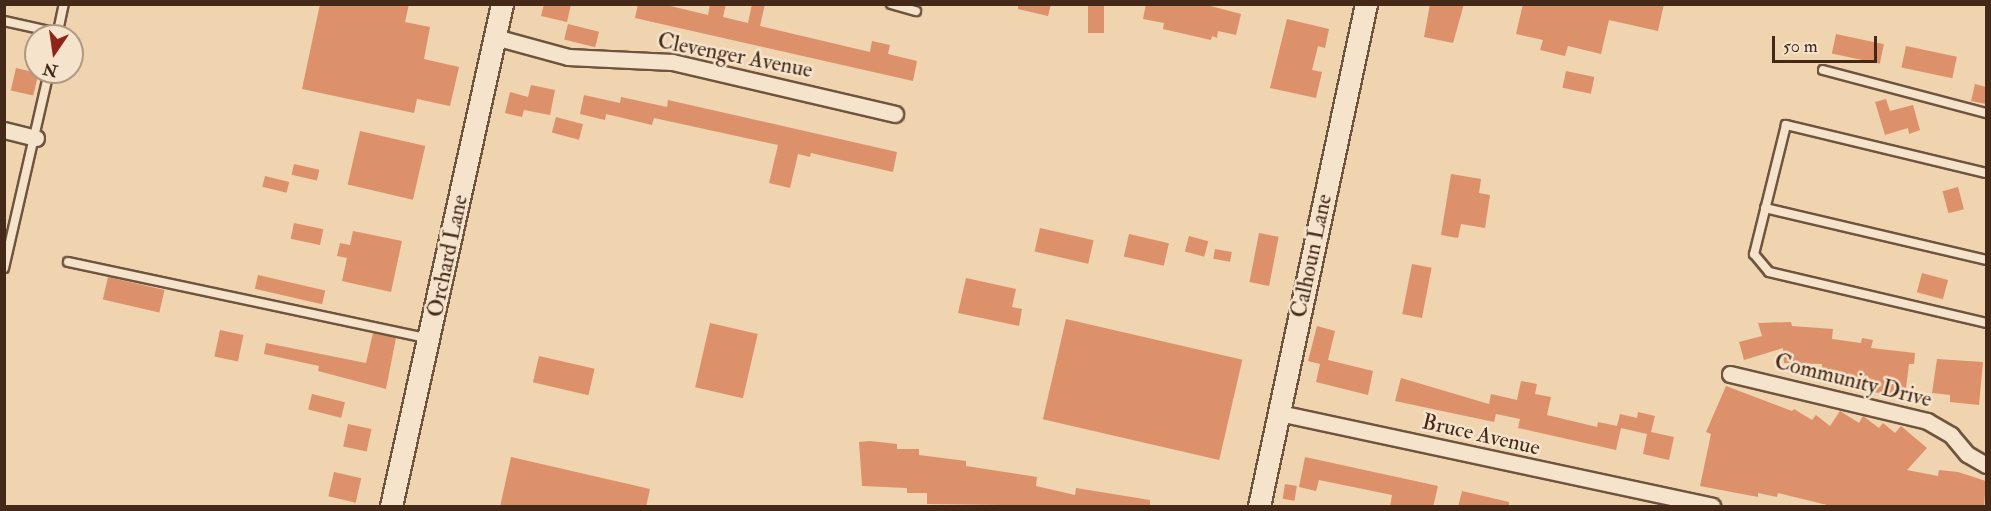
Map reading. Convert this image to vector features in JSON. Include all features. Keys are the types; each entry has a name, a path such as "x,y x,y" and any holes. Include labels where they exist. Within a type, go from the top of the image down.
{"street":[{"name":"Orchard Lane","path":"391,507 430,339 502,4"},
{"name":"Calhoun Lane","path":"1259,507 1365,4"},
{"name":"Clevenger Avenue","path":"495,37 568,57 672,62 896,114"},
{"path":"4,130 36,138"},
{"name":"Community Drive","path":"1730,374 1927,421 1951,435 1967,454 1986,465"},
{"name":"Bruce Avenue","path":"1279,413 1673,504 1712,507"}],"lane":[{"path":"59,24 64,4"},
{"path":"891,4 916,10"},
{"path":"4,21 24,26"},
{"path":"1823,70 1986,113"},
{"path":"4,267 7,243 36,138 47,84"},
{"path":"1986,173 1786,125 1754,254 1769,272 1986,323"},
{"path":"1765,208 1986,260"},
{"path":"68,262 430,339"}],"building":[{"path":"320,4 409,4 405,22 430,27 424,59 459,67 450,106 417,99 414,113 302,89"},
{"path":"544,4 571,4 567,22 541,16"},
{"path":"638,4 662,4 708,15 710,4 726,4 723,17 748,23 752,4 765,4 760,26 870,52 872,41 890,45 888,54 917,61 913,81 635,18"},
{"path":"1018,4 1051,4 1048,16 1018,9"},
{"path":"1088,4 1104,4 1104,33 1088,33"},
{"path":"1146,4 1203,4 1241,14 1236,35 1218,31 1217,38 1212,36 1211,40 1163,29 1164,23 1143,19"},
{"path":"1430,4 1464,4 1453,43 1424,37"},
{"path":"1523,4 1664,4 1658,31 1609,20 1601,54 1568,46 1565,56 1540,50 1543,40 1516,34"},
{"path":"1287,19 1329,29 1325,48 1318,46 1312,70 1322,72 1316,98 1270,88"},
{"path":"568,24 599,32 595,47 564,40"},
{"path":"1836,34 1884,44 1880,64 1832,54"},
{"path":"1906,46 1957,57 1952,78 1901,68"},
{"path":"16,68 24,70 24,84 36,84 33,96 11,90"},
{"path":"1566,71 1594,77 1591,94 1562,88"},
{"path":"1975,84 1986,87 1986,104 1971,101"},
{"path":"531,85 555,90 550,115 524,110 522,117 505,113 510,92 528,97"},
{"path":"584,95 620,103 621,97 667,107 668,100 897,152 893,172 811,153 810,157 798,154 790,188 769,183 778,145 654,118 652,125 606,114 605,120 580,114"},
{"path":"1886,99 1890,111 1913,105 1920,130 1909,134 1908,128 1885,135 1875,102"},
{"path":"556,117 583,124 579,140 552,132"},
{"path":"360,131 425,146 413,200 348,185"},
{"path":"294,164 319,170 317,181 292,175"},
{"path":"1451,174 1481,179 1479,193 1490,195 1485,228 1461,224 1458,238 1441,235"},
{"path":"265,176 289,182 287,193 262,187"},
{"path":"1958,187 1964,209 1948,213 1943,191"},
{"path":"294,223 323,229 320,245 291,239"},
{"path":"1040,228 1094,240 1088,264 1035,251"},
{"path":"353,231 402,241 391,292 342,281 347,258 337,256 340,243 350,245"},
{"path":"1259,233 1279,237 1269,286 1249,282"},
{"path":"1129,234 1169,243 1164,266 1124,256"},
{"path":"1189,236 1208,241 1204,257 1185,251"},
{"path":"1215,249 1232,252 1230,262 1213,259"},
{"path":"1412,264 1432,268 1422,318 1402,314"},
{"path":"1922,273 1948,280 1943,299 1917,292"},
{"path":"258,275 325,291 322,304 255,289"},
{"path":"108,277 165,290 159,312 103,299"},
{"path":"966,278 1016,289 1012,307 1022,309 1019,326 958,313"},
{"path":"1066,319 1242,360 1219,460 1043,419"},
{"path":"1791,322 1792,326 1833,329 1832,339 1861,343 1862,338 1873,340 1871,348 1915,353 1914,364 1909,364 1905,396 1872,392 1873,386 1854,382 1854,378 1821,374 1822,364 1784,363 1783,348 1744,360 1739,342 1762,336 1758,323"},
{"path":"710,323 758,334 743,398 695,387"},
{"path":"1317,326 1335,331 1328,360 1373,371 1368,395 1316,382 1320,364 1308,361"},
{"path":"220,330 243,335 238,361 214,356"},
{"path":"373,333 396,338 386,389 318,371 319,366 264,354 266,343 366,363"},
{"path":"539,356 595,369 588,395 533,382"},
{"path":"1937,359 1983,362 1979,405 1950,402 1950,395 1932,393"},
{"path":"1401,378 1489,404 1491,394 1517,400 1521,381 1537,384 1535,394 1551,397 1547,415 1597,427 1598,422 1617,426 1620,414 1637,418 1638,412 1655,416 1651,432 1674,437 1669,460 1643,454 1647,434 1621,428 1616,450 1518,428 1520,419 1496,414 1494,422 1395,401"},
{"path":"1726,386 1792,411 1794,409 1812,420 1816,415 1830,426 1840,411 1859,423 1863,416 1879,428 1883,423 1895,433 1901,426 1927,448 1907,470 1938,476 1939,470 1958,472 1986,481 1984,507 1835,507 1778,493 1777,497 1758,493 1758,497 1700,486 1711,434 1706,432"},
{"path":"312,394 345,402 341,418 308,410"},
{"path":"348,424 371,429 367,451 343,446"},
{"path":"859,442 897,444 897,449 919,449 919,455 966,461 966,466 1037,477 1036,486 1075,495 1076,488 1150,500 1150,507 927,504 927,493 907,493 907,488 862,486"},
{"path":"511,457 650,489 646,507 500,507"},
{"path":"1305,457 1438,486 1433,507 1390,507 1392,495 1319,480 1316,491 1299,487"},
{"path":"334,472 361,478 356,503 328,496"},
{"path":"1285,484 1297,486 1295,501 1283,499"},
{"path":"1462,491 1509,502 1509,507 1458,507"}]}
